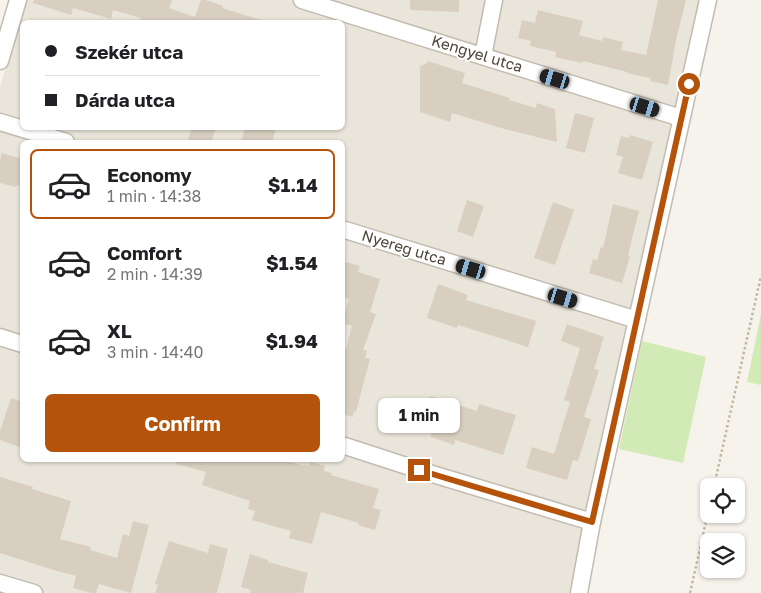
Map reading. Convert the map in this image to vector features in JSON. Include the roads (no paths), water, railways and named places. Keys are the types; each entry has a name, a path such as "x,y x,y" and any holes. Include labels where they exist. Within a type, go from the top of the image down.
{"street":[{"path":"0,61 18,0"},
{"name":"Kengyel utca","path":"302,0 681,118"},
{"path":"483,56 494,0"},
{"path":"579,593 592,522 708,0"},
{"path":"0,122 20,128"},
{"path":"26,130 59,140"},
{"name":"Nyereg utca","path":"345,230 636,320"},
{"path":"0,337 20,343"},
{"path":"345,446 592,522"},
{"path":"0,583 34,593"}]}
